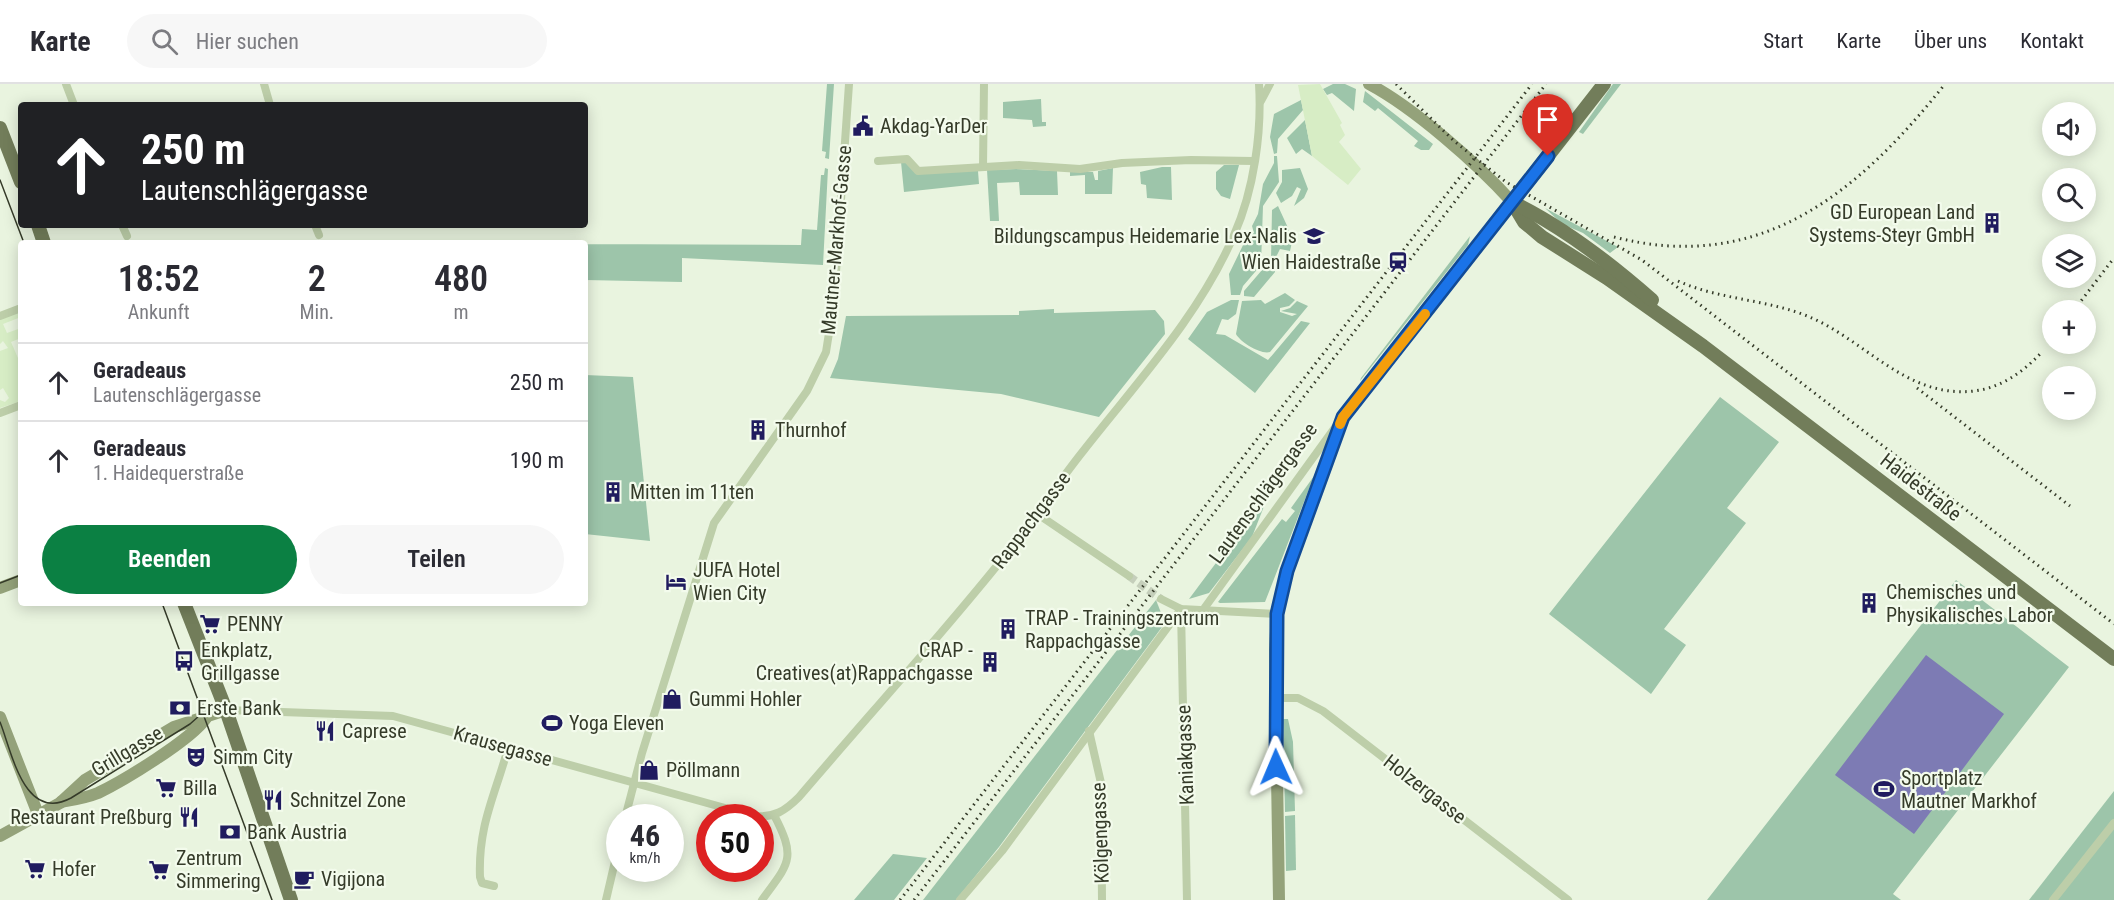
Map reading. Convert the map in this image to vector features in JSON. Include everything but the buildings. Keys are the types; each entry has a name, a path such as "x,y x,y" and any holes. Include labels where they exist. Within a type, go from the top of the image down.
{"main road":[{"name":"Haidestraße","path":"1369,84 1407,110 1468,159 1512,202 1524,222 1542,237 1607,278 1703,345 2114,659"},
{"path":"1512,202 1604,84"},
{"path":"0,128 18,174"},
{"name":"Lautenschlägergasse","path":"1343,417 1512,202"},
{"path":"1279,900 1274,698 1277,614 1287,571 1343,417"},
{"path":"0,588 18,581"},
{"path":"185,606 226,710 291,900"},
{"name":"Grillgasse","path":"0,836 60,803 97,793 182,742 198,730 206,718 226,710"},
{"path":"2,726 38,814"}],"street":[{"path":"66,84 73,102"},
{"path":"264,84 269,102"},
{"name":"Mautner-Markhof-Gasse","path":"628,804 714,523 811,386 826,352 834,301 849,84"},
{"path":"984,84 984,167"},
{"name":"Rappachgasse","path":"774,815 799,797 993,571 1199,302 1235,234 1248,192 1261,101 1259,84"},
{"name":"Rappachgasse","path":"1261,101 1270,84"},
{"path":"878,161 907,159 918,171 1019,165 1080,169 1122,163 1253,161"},
{"path":"123,228 127,236"},
{"path":"316,228 319,235"},
{"path":"0,316 18,309"},
{"path":"0,413 18,406"},
{"name":"Lautenschlägergasse","path":"1203,610 1343,417"},
{"path":"1036,513 1129,576"},
{"path":"1161,599 1181,609 1277,614"},
{"path":"960,900 1002,851 1181,609"},
{"name":"Kaniakgasse","path":"1181,609 1187,900"},
{"name":"Holzergasse","path":"1274,698 1298,698 1323,711 1568,900"},
{"name":"Krausegasse","path":"226,710 393,716 710,804"},
{"name":"Kölgengasse","path":"1089,731 1101,783 1102,900"},
{"path":"494,886 482,883 480,877 481,835 488,808 496,793 508,748"},
{"path":"762,900 782,873 789,855 788,846 774,815"},
{"path":"2054,900 2114,823"},
{"path":"606,900 610,882"}],"shaded area":[{"path":"827,84 834,84 829,159 825,158 826,152 822,151"},
{"path":"1320,84 1342,123 1340,125 1345,135 1339,142 1361,169 1348,185 1312,156 1298,85"},
{"path":"1333,84 1345,84 1356,89 1354,111 1332,93 1327,95 1323,89"},
{"path":"1613,84 1621,84 1583,134 1579,132"},
{"path":"1365,91 1433,144 1429,150 1421,150 1414,146 1418,141 1378,108 1375,111 1363,102"},
{"path":"1041,99 1042,122 1046,122 1046,126 1033,127 1032,120 1003,118 1003,102"},
{"path":"1301,100 1303,110 1278,139 1277,153 1274,154 1270,137 1274,114"},
{"path":"1305,120 1312,156 1302,149 1296,154 1287,138"},
{"path":"1274,156 1277,156 1279,182 1263,206 1261,265 1243,286 1240,295 1231,295 1229,274 1246,239 1254,233 1252,226 1258,214 1263,184 1274,163"},
{"path":"907,161 915,170 978,171 979,184 904,192 901,162"},
{"path":"1224,165 1239,165 1230,199 1221,196 1216,189 1216,172"},
{"path":"1171,167 1172,200 1147,198 1146,185 1141,184 1140,172"},
{"path":"825,168 828,169 823,265 682,258 682,282 588,280 588,244 801,245 802,229 817,230 821,175 824,175"},
{"path":"1113,168 1112,194 1085,194 1085,175 1070,176 1070,172 1093,172 1095,180 1098,180 1098,171"},
{"path":"1300,168 1308,189 1304,198 1294,206 1301,189 1297,187 1292,196 1281,203 1276,193 1282,182 1282,170"},
{"path":"987,170 1057,171 1058,195 1020,195 1019,182 997,183 999,221 990,221"},
{"path":"1278,206 1289,230 1284,240 1292,242 1290,251 1280,249 1274,261 1271,260 1272,210"},
{"path":"1545,208 1618,247 1610,253 1583,233 1562,224"},
{"path":"1470,236 1468,245 1360,381 1361,378"},
{"path":"1265,261 1273,262 1275,272 1254,297 1244,296 1244,291 1262,270"},
{"path":"1285,293 1295,300 1289,306 1280,308 1280,312 1292,316 1297,314 1281,311 1290,308 1297,301 1308,306 1270,352 1256,350 1238,337 1236,334 1242,301 1261,300 1265,304"},
{"path":"1231,300 1239,300 1236,314 1228,320 1222,319 1216,334 1225,335 1268,360 1301,321 1310,323 1255,393 1188,339 1207,312"},
{"path":"1054,309 1054,313 1155,310 1164,321 1165,334 1099,417 1001,394 830,378 838,359 846,316 1019,315 1019,311"},
{"path":"18,312 18,318 3,324 7,333 18,329 18,339 11,342 18,358 18,402 0,408 0,400 5,402 9,398 3,388 0,390 0,351 8,348 3,341 0,344 0,319"},
{"path":"588,375 633,377 650,541 588,534"},
{"path":"1720,397 1779,442 1727,508 1746,523 1664,629 1686,645 1651,694 1549,614"},
{"path":"1314,476 1265,602 1218,602 1282,519 1286,522 1295,511 1291,508"},
{"path":"1268,496 1252,537 1209,593 1189,599"},
{"name":"Sportplatz Mautner Markhof","path":"1956,580 2069,667 1893,894 1901,900 1707,900"},
{"path":"1156,600 1165,623 999,847 956,900 923,900"},
{"path":"1926,655 2004,714 1914,834 1835,775"},
{"path":"1283,719 1288,719 1293,742 1295,811 1285,812"},
{"path":"2114,791 2114,900 2029,900"},
{"path":"1295,815 1296,870 1286,871 1285,816"},
{"path":"893,854 927,858 894,900 854,900"}],"tunnel":[{"path":"1129,576 1161,599"}],"tram line":[{"path":"0,180 18,227"},
{"path":"18,228 23,240"},
{"path":"0,583 18,576"},
{"path":"163,606 272,900"},
{"path":"0,722 22,781 31,793 42,801 55,803 71,798 190,724 199,716 203,703"}],"railway":[{"path":"1396,84 1454,141 1506,182 1642,260 2114,624"},
{"path":"900,900 1532,84"},
{"path":"914,900 1546,84"},
{"path":"1614,237 1667,246 1716,244 1761,234 1802,215 1841,190 1878,159 1945,84"},
{"path":"2082,300 2114,258"},
{"path":"1678,281 1708,292 1802,314 1845,336 1905,376 1949,391 1974,391 1993,387 2018,373 2040,354"},
{"path":"1917,388 2070,506"}],"slow traffic":[{"path":"1340,424 1343,417 1425,314"}],"place":[{"name":"Akdag-YarDer","path":"863,126"},
{"name":"GD European Land Systems-Steyr GmbH","path":"1992,223"},
{"name":"Bildungscampus Heidemarie Lex-Nalis","path":"1314,236"},
{"name":"Wien Haidestraße","path":"1398,262"},
{"name":"Thurnhof","path":"758,430"},
{"name":"Mitten im 11ten","path":"613,492"},
{"name":"JUFA Hotel Wien City","path":"676,582"},
{"name":"Chemisches und Physikalisches Labor","path":"1869,603"},
{"name":"PENNY","path":"210,624"},
{"name":"TRAP - Trainingszentrum Rappachgasse","path":"1008,629"},
{"name":"Enkplatz, Grillgasse","path":"184,661"},
{"name":"CRAP - Creatives(at)Rappachgasse","path":"990,662"},
{"name":"Gummi Hohler","path":"672,699"},
{"name":"Erste Bank","path":"180,708"},
{"name":"Yoga Eleven","path":"552,723"},
{"name":"Caprese","path":"325,731"},
{"name":"Simm City","path":"196,757"},
{"name":"Pöllmann","path":"649,770"},
{"name":"Billa","path":"166,788"},
{"name":"Sportplatz Mautner Markhof","path":"1884,789"},
{"name":"Schnitzel Zone","path":"273,800"},
{"name":"Restaurant Preßburg","path":"189,817"},
{"name":"Bank Austria","path":"230,832"},
{"name":"Hofer","path":"35,869"},
{"name":"Zentrum Simmering","path":"159,870"},
{"name":"Vigijona","path":"304,879"}],"route":[{"path":"1276,767 1274,698 1277,614 1287,571 1343,417 1548,156"}]}
